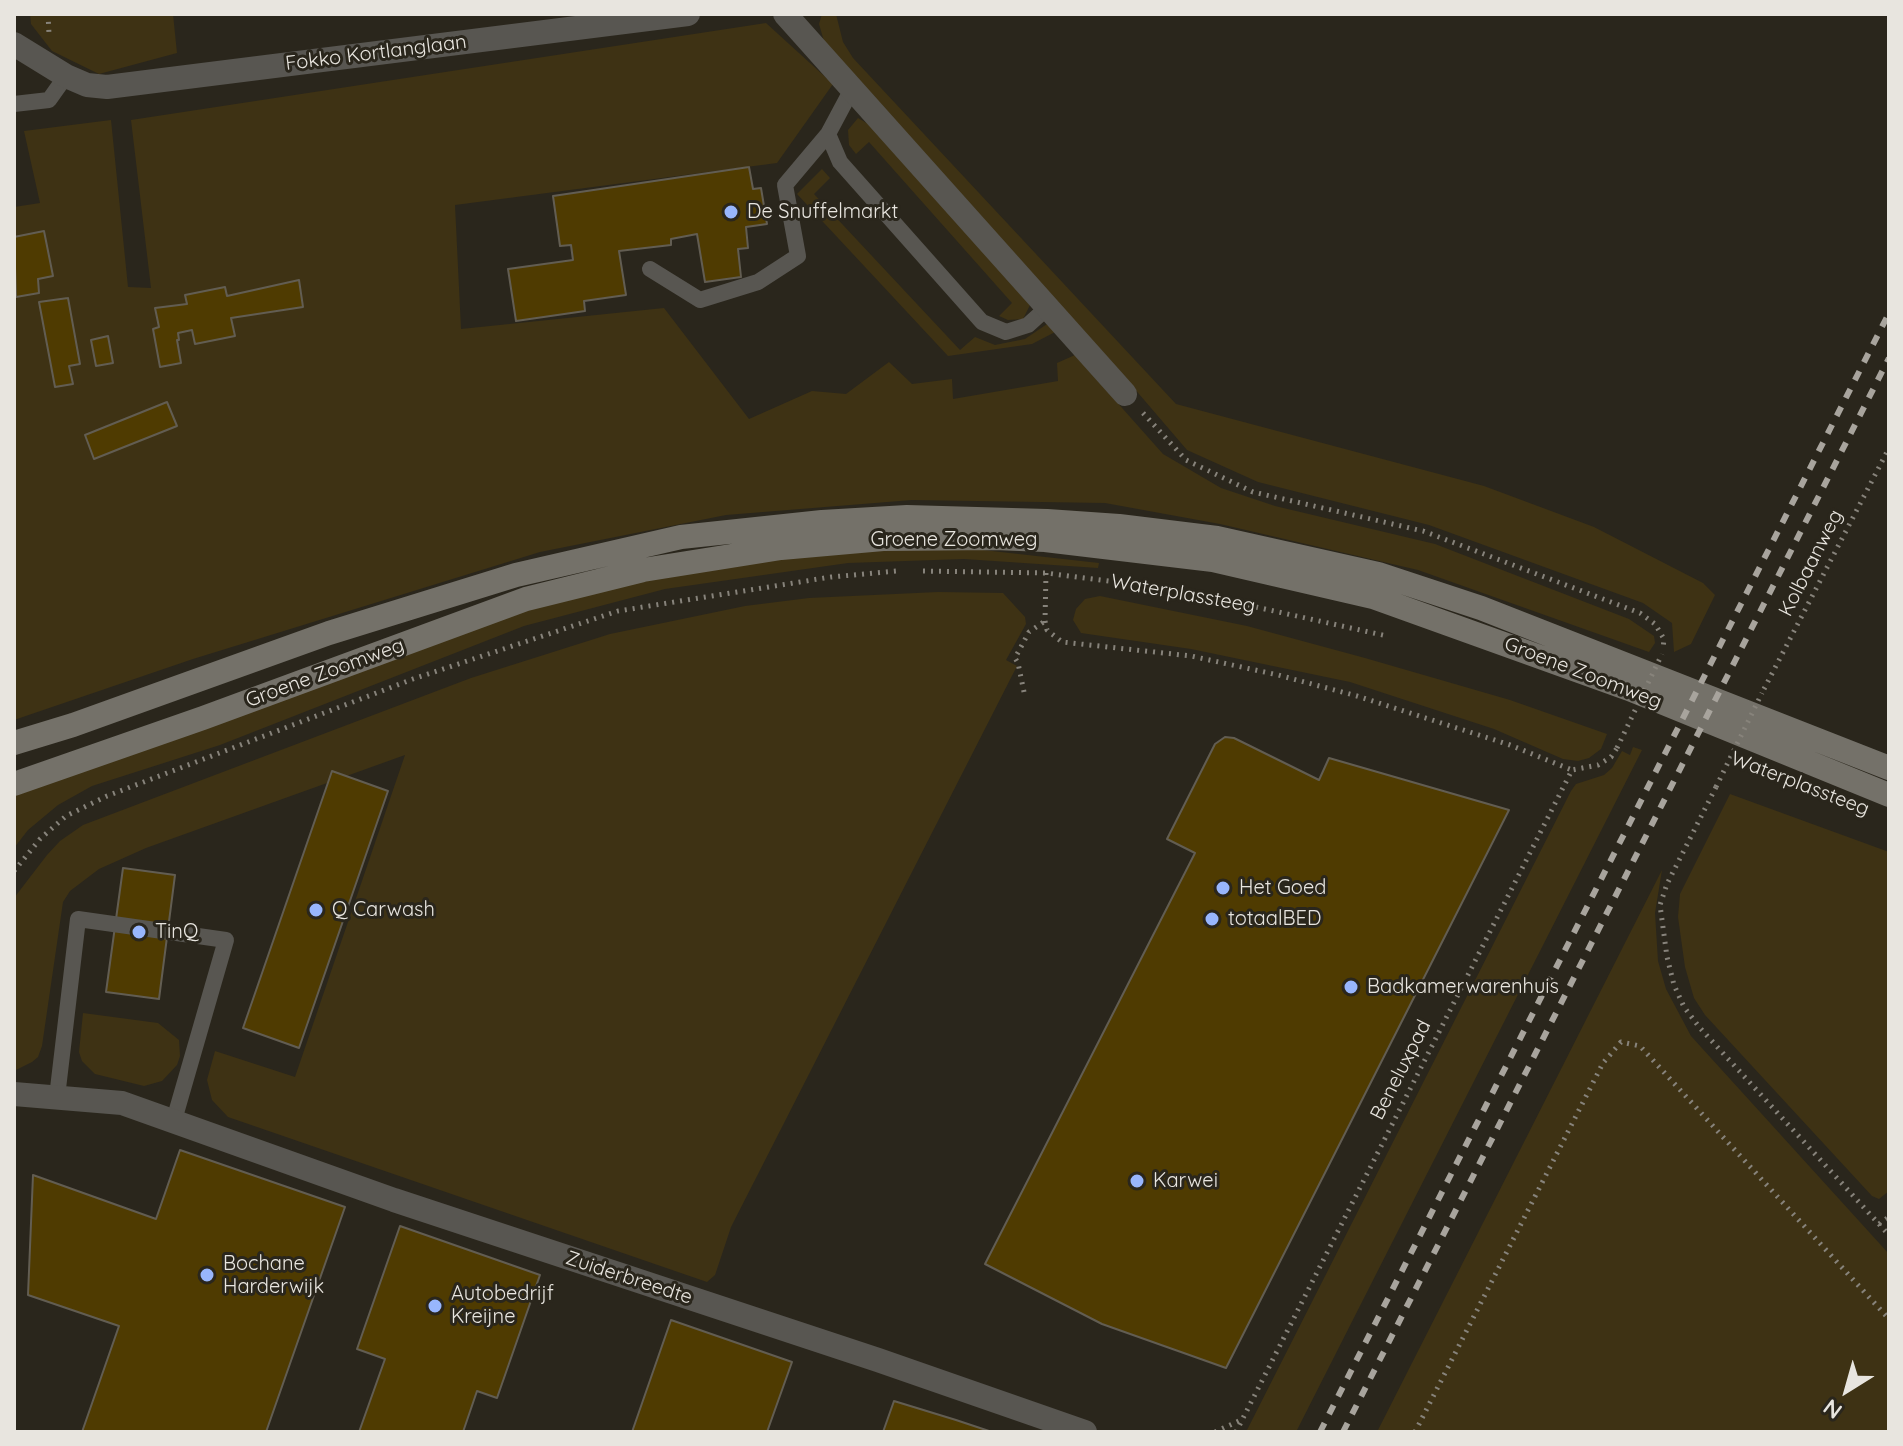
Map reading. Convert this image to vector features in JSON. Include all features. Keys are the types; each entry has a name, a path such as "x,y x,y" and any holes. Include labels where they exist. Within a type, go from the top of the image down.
{"main road":[{"name":"Groene Zoomweg","path":"14,743 73,725 329,633 516,575 681,537 907,517 1047,521 1217,538 1378,574 1481,608 1889,768"},
{"name":"Groene Zoomweg","path":"14,784 526,599 643,570 781,548 883,539 995,538 1045,540 1213,560 1373,597 1629,689 1889,795"}],"street":[{"path":"785,14 1125,394"},
{"name":"Fokko Kortlanglaan","path":"14,44 66,76 87,85 107,87 674,15"},
{"name":"Zuiderbreedte","path":"14,1094 122,1103 394,1200 893,1365 1085,1432"}],"lane":[{"path":"14,104 49,100 66,76"},
{"path":"650,269 700,300 758,282 798,256 785,185 828,134 852,89"},
{"path":"828,134 840,162 982,322 1006,332 1028,325 1048,307"},
{"path":"57,1097 78,919 226,940 174,1120"}],"path":[{"path":"1046,573 1047,630 1062,642 1191,656 1278,675 1371,700 1510,745 1572,770 1598,765 1611,757 1662,654 1664,639 1655,624 1640,613 1423,531 1253,492 1186,460 1125,394"},
{"name":"Kolbaanweg","path":"1716,787 1889,448"},
{"name":"Groene Zoomweg","path":"14,871 40,839 66,816 107,796 413,679 618,611 831,577 898,571"},
{"name":"Groene Zoomweg","path":"913,571 1046,573"},
{"name":"Waterplassteeg","path":"1046,573 1179,590 1394,638"},
{"path":"1024,692 1015,658 1029,632 1045,621"},
{"path":"1627,718 1641,723"},
{"name":"Waterplassteeg","path":"1725,755 1739,761"},
{"name":"Beneluxpad","path":"1236,1432 1572,770"},
{"name":"Waterplassteeg","path":"1716,787 1667,884 1660,905 1674,985 1684,1007 1700,1028 1889,1235"},
{"path":"1415,1432 1603,1063 1621,1042 1640,1046 1889,1319"},
{"path":"1879,1224 1889,1217"},
{"path":"1215,1432 1243,1419"}],"shaded area":[{"path":"30,14 173,14 177,53 99,74 52,51 31,24"},
{"path":"822,14 836,14 843,42 853,58 1176,404 1484,486 1594,527 1703,583 1715,595 1691,644 1674,652 1672,623 1643,603 1429,525 1258,482 1187,450 1109,359 826,48 819,24"},
{"path":"766,23 833,84 777,163 455,205 461,329 664,308 749,419 812,391 846,394 889,362 912,384 952,379 953,399 1058,381 1057,363 1075,355 1163,454 1221,488 1275,506 1435,544 1629,619 1654,636 1655,643 1649,652 1418,570 1220,524 1105,503 912,500 726,515 540,552 193,659 14,720 14,207 40,203 24,131 111,120 128,287 151,288 131,120"},
{"path":"858,118 875,128 1030,305 1023,319 1008,320 999,316 1012,303 869,142 856,154 849,145 848,130"},
{"path":"822,169 830,178 814,194 960,350 975,337 995,345 1025,339 1050,322 1057,331 1032,344 948,356 797,194"},
{"path":"965,548 1099,563 1098,568 964,559 848,563 665,589 524,626 220,745 92,786 58,805 28,830 14,848 14,795 523,608 667,573 848,549"},
{"path":"938,592 1003,593 1025,617 1026,624 1006,660 1017,666 731,1227 715,1275 707,1282 228,1117 212,1100 207,1080 215,1051 295,1077 405,755 146,848 99,869 70,891 63,902 42,1046 38,1057 14,1071 14,898 60,841 83,825 471,678 610,634 745,606 809,598"},
{"path":"1100,596 1247,626 1365,658 1510,700 1607,734 1601,749 1589,758 1578,761 1563,759 1494,729 1350,682 1191,649 1081,633 1073,620 1076,609 1085,599"},
{"path":"1633,747 1642,750 1296,1432 1246,1432 1571,791 1576,784 1604,775 1622,751 1630,755"},
{"path":"1730,794 1889,852 1889,1191 1879,1199 1872,1196 1705,1015 1694,998 1685,967 1678,917 1680,894"},
{"path":"1662,870 1655,913 1658,961 1666,989 1691,1036 1889,1254 1889,1432 1377,1432"},
{"path":"83,1013 158,1023 179,1040 177,1065 162,1081 144,1086 95,1074 82,1061 79,1052"}],"building":[{"path":"749,167 753,189 761,188 767,224 746,227 748,248 738,249 741,277 705,282 697,234 671,239 671,245 619,251 626,295 584,301 585,311 516,321 508,269 573,260 571,245 560,246 553,196"},
{"path":"44,231 53,276 38,279 39,293 16,297 14,237"},
{"path":"299,280 303,307 231,318 235,336 195,344 192,330 178,333 181,363 160,367 153,329 159,327 155,308 187,304 185,295 225,287 227,296"},
{"path":"68,298 80,364 69,366 73,384 55,387 39,302"},
{"path":"108,336 113,363 96,366 91,340"},
{"path":"167,402 177,426 94,459 85,435"},
{"path":"1225,737 1234,738 1319,780 1329,758 1509,810 1226,1368 1102,1324 985,1264 1195,853 1167,839 1215,744"},
{"name":"Q Carwash","path":"332,771 388,791 299,1048 243,1028"},
{"path":"123,868 175,875 159,999 106,992"},
{"path":"180,1150 345,1207 266,1432 82,1432 119,1326 28,1295 33,1175 156,1219"},
{"path":"400,1226 540,1275 497,1398 477,1391 463,1432 359,1432 385,1359 357,1349"},
{"path":"671,1320 792,1362 767,1432 632,1432"},
{"path":"894,1401 956,1420 992,1432 883,1432"}],"railway":[{"path":"1320,1432 1889,313"},
{"path":"1343,1432 1889,358"}],"place":[{"name":"De Snuffelmarkt","path":"731,212"},
{"name":"Het Goed","path":"1223,888"},
{"name":"Q Carwash","path":"316,910"},
{"name":"totaalBED","path":"1212,919"},
{"name":"TinQ","path":"139,932"},
{"name":"Badkamerwarenhuis","path":"1351,987"},
{"name":"Karwei","path":"1137,1181"},
{"name":"Bochane Harderwijk","path":"207,1275"},
{"name":"Autobedrijf Kreijne","path":"435,1306"}]}
